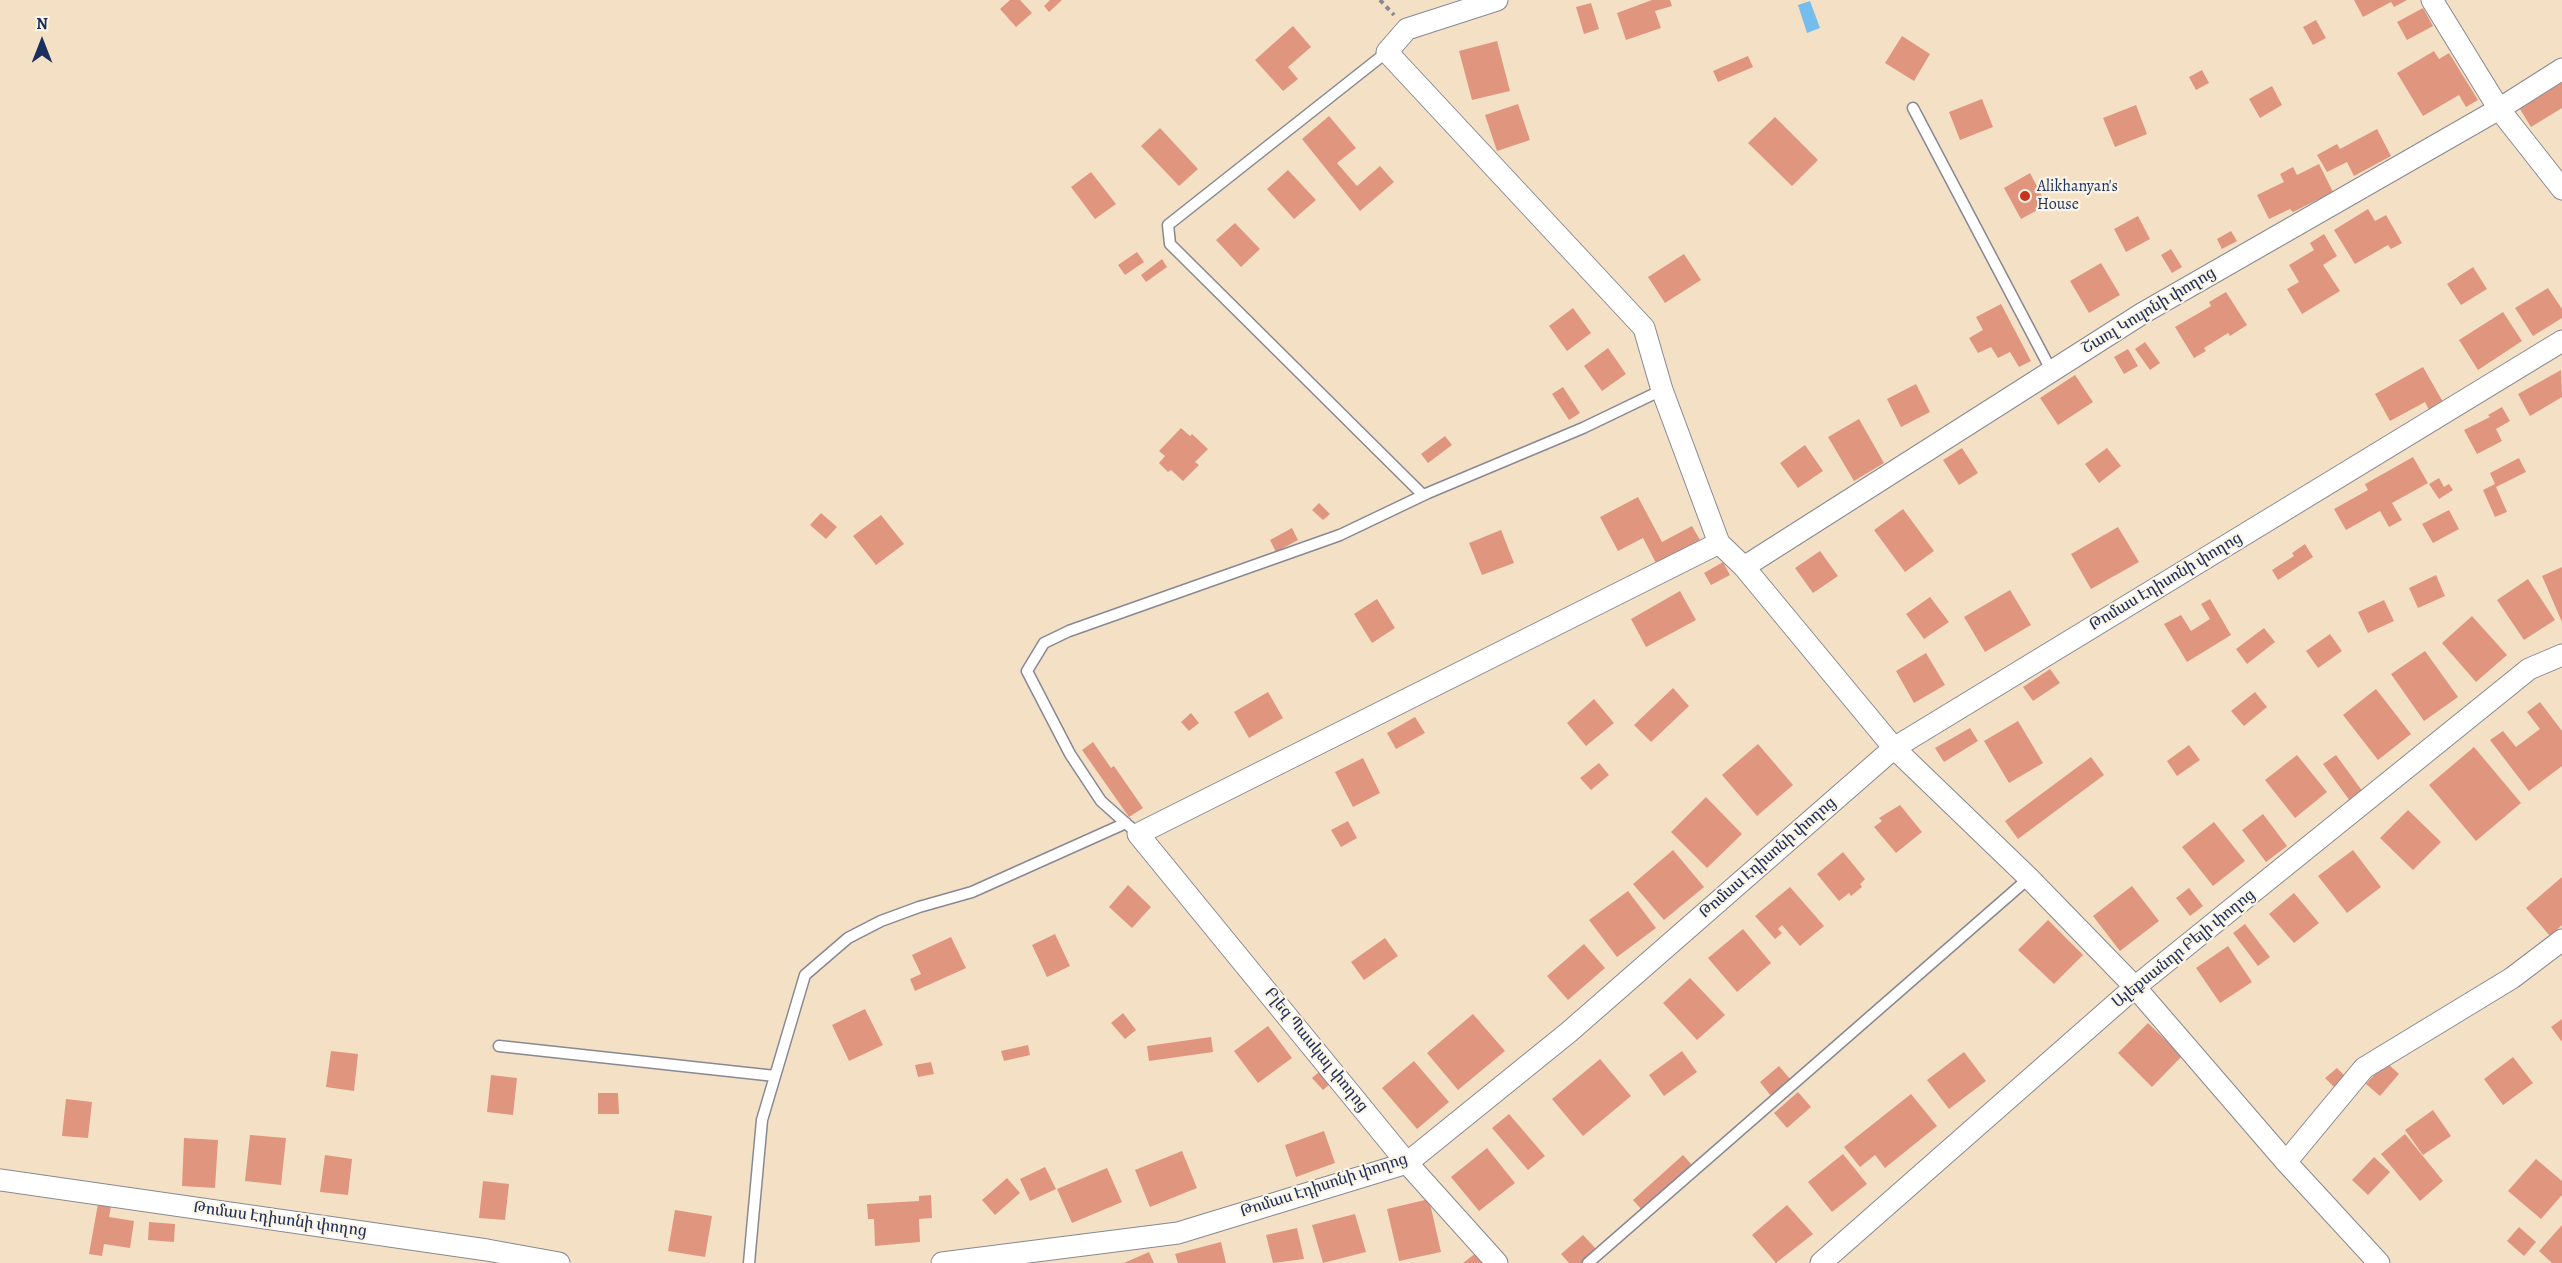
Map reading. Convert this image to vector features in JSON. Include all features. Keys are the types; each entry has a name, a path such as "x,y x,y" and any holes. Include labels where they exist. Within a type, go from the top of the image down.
{"street":[{"path":"1497,0 1407,29 1387,52 1644,328 1662,390 1719,543 1744,567 1894,748 2029,878 2135,987 2286,1162 2379,1263"},
{"path":"2432,0 2499,109 2562,189"},
{"name":"Շառլ Կուլոնի փողոց","path":"1744,567 2143,313 2499,109 2562,69"},
{"name":"Թոմաս Էդիսոնի փողոց","path":"942,1263 1178,1233 1407,1162 1569,1032 1894,748 2562,341"},
{"path":"1132,828 1719,543"},
{"name":"Ալեքսանդր Բելի փողոց","path":"1821,1263 2135,987 2529,669 2562,655"},
{"name":"Բլեզ Պասկալ փողոց","path":"1132,828 1407,1162 1497,1263"},
{"path":"2286,1162 2364,1068 2512,978 2562,940"},
{"name":"Թոմաս Էդիսոնի փողոց","path":"0,1180 487,1250 559,1263"}],"lane":[{"path":"1387,52 1168,225 1170,244 1423,495"},
{"path":"1913,108 2051,370"},
{"path":"749,1263 762,1120 805,975 848,938 910,910 990,885 1132,828 1101,801 1070,754 1027,671 1044,643 1070,631 1340,535 1423,495 1583,428 1662,390"},
{"path":"1588,1263 2029,878"},
{"path":"499,1046 775,1076"}],"water":[{"path":"1810,1 1820,28 1807,33 1798,5"}],"building":[{"path":"1010,0 1020,0 1032,13 1016,27 1000,9"},
{"path":"1050,0 1062,0 1049,12 1044,6"},
{"path":"1652,0 1670,0 1672,6 1655,11 1661,28 1626,40 1617,13"},
{"path":"2354,0 2407,0 2394,7 2391,2 2363,17"},
{"path":"1591,3 1599,29 1584,34 1576,7"},
{"path":"2423,8 2433,26 2407,40 2397,22"},
{"path":"2316,20 2326,38 2313,45 2303,27"},
{"path":"1293,26 1311,47 1288,67 1298,79 1283,91 1255,60"},
{"path":"1902,36 1930,54 1914,81 1885,63"},
{"path":"1497,41 1510,91 1472,100 1459,51"},
{"path":"2434,51 2439,59 2449,53 2478,100 2466,107 2459,95 2423,116 2397,73"},
{"path":"1748,56 1753,67 1718,82 1713,71"},
{"path":"2202,70 2209,83 2196,90 2189,77"},
{"path":"2562,80 2562,108 2531,127 2518,106"},
{"path":"2272,86 2282,105 2260,118 2249,99"},
{"path":"1982,99 1993,127 1960,140 1949,112"},
{"path":"1518,104 1530,140 1497,151 1485,115"},
{"path":"2136,105 2147,134 2115,147 2103,118"},
{"path":"1329,116 1356,148 1337,163 1357,186 1380,166 1394,182 1360,211 1302,139"},
{"path":"1775,117 1818,160 1792,186 1748,143"},
{"path":"1160,128 1198,169 1179,186 1141,146"},
{"path":"2377,129 2391,156 2354,176 2347,162 2327,172 2317,155 2337,144 2340,149"},
{"path":"2319,164 2333,192 2293,212 2290,209 2269,219 2257,195 2284,182 2280,174 2293,167 2297,175"},
{"path":"1288,170 1316,200 1294,219 1267,189"},
{"path":"1091,172 1116,204 1095,219 1071,187"},
{"name":"Alikhanyan's House","path":"2030,173 2047,205 2021,219 2004,188"},
{"path":"2368,209 2375,221 2386,215 2402,243 2391,249 2388,245 2355,264 2334,230"},
{"path":"2138,216 2150,239 2126,252 2114,229"},
{"path":"1235,223 1260,249 1241,267 1216,240"},
{"path":"2231,231 2237,241 2222,249 2217,239"},
{"path":"2324,234 2337,256 2323,265 2340,291 2302,314 2287,289 2299,282 2289,265 2314,250 2310,243"},
{"path":"2171,249 2182,267 2172,273 2161,255"},
{"path":"1137,252 1144,262 1125,275 1118,265"},
{"path":"1684,254 1701,280 1665,303 1648,277"},
{"path":"1162,259 1167,267 1146,282 1141,275"},
{"path":"2101,263 2120,295 2089,313 2070,281"},
{"path":"2473,267 2487,289 2461,305 2447,284"},
{"path":"2548,288 2562,309 2562,318 2533,336 2515,308"},
{"path":"2226,292 2247,325 2230,336 2228,333 2204,348 2206,351 2194,358 2175,327 2211,306 2209,302"},
{"path":"2001,304 2031,361 2019,367 2010,352 1998,358 1991,347 1978,353 1969,338 1983,330 1976,317"},
{"path":"1573,308 1591,333 1567,351 1549,326"},
{"path":"2503,312 2522,341 2478,370 2459,340"},
{"path":"2145,342 2160,363 2150,370 2135,349"},
{"path":"1608,348 1626,374 1602,391 1584,366"},
{"path":"2128,349 2138,366 2124,374 2114,357"},
{"path":"2423,367 2443,402 2429,410 2425,402 2390,421 2375,394"},
{"path":"2561,370 2562,397 2530,416 2518,394"},
{"path":"2075,375 2093,402 2058,425 2040,398"},
{"path":"1916,384 1930,412 1901,427 1887,399"},
{"path":"1563,387 1580,413 1569,420 1552,394"},
{"path":"2502,407 2510,421 2496,429 2502,441 2477,454 2464,430 2490,417 2488,415"},
{"path":"1859,419 1884,463 1854,481 1828,437"},
{"path":"1181,428 1190,436 1192,434 1208,449 1195,462 1199,465 1183,481 1159,463 1165,456 1159,451"},
{"path":"1445,436 1452,445 1428,463 1421,454"},
{"path":"1805,445 1823,471 1798,488 1780,463"},
{"path":"1962,448 1978,473 1959,485 1943,460"},
{"path":"2107,448 2121,466 2099,483 2085,464"},
{"path":"2413,457 2428,483 2392,503 2402,520 2389,527 2380,511 2346,530 2334,509 2368,490 2365,484"},
{"path":"2519,458 2526,472 2496,487 2507,512 2495,517 2483,490 2495,484 2490,473"},
{"path":"2439,478 2444,487 2449,484 2453,490 2439,499 2429,484"},
{"path":"1638,497 1662,542 1692,526 1700,540 1656,563 1643,538 1618,551 1600,517"},
{"path":"1319,503 1330,514 1323,520 1312,510"},
{"path":"1903,509 1934,551 1905,572 1874,530"},
{"path":"2449,510 2459,529 2433,543 2422,524"},
{"path":"821,513 837,527 826,539 810,525"},
{"path":"881,515 904,544 876,565 853,536"},
{"path":"2118,527 2139,562 2091,589 2071,554"},
{"path":"1292,528 1298,540 1276,552 1270,540"},
{"path":"1501,530 1514,563 1482,575 1469,543"},
{"path":"2305,544 2313,557 2278,580 2272,570 2294,556 2292,553"},
{"path":"1820,551 1838,576 1813,593 1795,568"},
{"path":"1723,562 1730,575 1711,585 1704,573"},
{"path":"2562,567 2562,622 2542,576"},
{"path":"2436,575 2445,596 2418,608 2409,588"},
{"path":"2528,579 2555,620 2524,640 2497,600"},
{"path":"2010,590 2031,625 1985,652 1964,617"},
{"path":"1680,591 1696,620 1646,647 1631,619"},
{"path":"1930,597 1949,622 1924,639 1906,614"},
{"path":"1377,599 1395,628 1372,643 1354,614"},
{"path":"2210,599 2231,635 2187,662 2164,624 2181,615 2191,631 2210,619 2201,604"},
{"path":"2384,600 2394,621 2368,633 2358,612"},
{"path":"2472,616 2507,655 2476,682 2442,643"},
{"path":"2264,628 2275,642 2247,664 2236,649"},
{"path":"2330,634 2342,651 2318,668 2306,651"},
{"path":"2425,651 2458,697 2424,721 2391,674"},
{"path":"1926,653 1945,685 1914,703 1896,671"},
{"path":"2050,669 2060,683 2033,701 2023,687"},
{"path":"1673,688 1689,706 1651,742 1634,725"},
{"path":"2376,689 2411,734 2378,760 2343,715"},
{"path":"1268,692 1283,718 1249,738 1234,712"},
{"path":"2255,692 2267,707 2244,726 2231,711"},
{"path":"1594,699 1614,723 1586,746 1567,723"},
{"path":"2540,702 2562,731 2562,766 2529,791 2490,740 2503,731 2516,747 2540,729 2527,712"},
{"path":"1191,713 1199,723 1189,731 1181,722"},
{"path":"1415,717 1425,733 1396,749 1387,733"},
{"path":"2018,721 2043,763 2009,783 1984,741"},
{"path":"1970,728 1978,741 1944,762 1935,748"},
{"path":"1093,742 1111,768 1114,766 1143,808 1129,817 1082,750"},
{"path":"1758,744 1793,785 1757,816 1722,775"},
{"path":"2189,745 2200,760 2177,776 2167,761"},
{"path":"2474,747 2521,803 2476,841 2429,785"},
{"path":"2297,755 2327,792 2295,818 2265,780"},
{"path":"2336,755 2363,792 2350,801 2323,764"},
{"path":"2091,757 2104,775 2018,839 2005,821"},
{"path":"1363,758 1380,793 1353,807 1335,772"},
{"path":"1599,763 1609,775 1591,790 1580,778"},
{"path":"1706,797 1742,834 1707,868 1671,832"},
{"path":"1900,805 1922,832 1896,853 1874,827 1882,821 1879,818"},
{"path":"2408,810 2441,842 2413,870 2380,838"},
{"path":"2263,814 2287,846 2266,862 2242,830"},
{"path":"1348,821 1357,838 1341,847 1331,830"},
{"path":"2214,822 2245,861 2213,886 2182,847"},
{"path":"1673,850 1704,887 1664,920 1633,884"},
{"path":"2353,850 2381,887 2347,913 2318,876"},
{"path":"1843,852 1865,879 1860,884 1862,887 1851,896 1849,893 1839,901 1817,874"},
{"path":"2562,877 2562,925 2550,936 2526,908"},
{"path":"1128,885 1151,907 1132,928 1109,907"},
{"path":"2132,886 2159,921 2120,951 2093,916"},
{"path":"1790,887 1824,926 1800,946 1782,925 1778,929 1782,933 1775,939 1755,916"},
{"path":"2189,888 2203,906 2190,916 2176,898"},
{"path":"1628,891 1656,928 1617,957 1589,920"},
{"path":"2294,893 2319,923 2294,943 2269,914"},
{"path":"2048,920 2083,955 2054,984 2018,950"},
{"path":"2245,924 2270,957 2258,966 2233,933"},
{"path":"1743,929 1771,963 1737,992 1708,958"},
{"path":"1055,934 1070,966 1047,977 1032,945"},
{"path":"951,937 966,968 915,991 910,979 921,974 912,955"},
{"path":"1385,938 1398,956 1364,980 1351,962"},
{"path":"1584,944 1605,968 1568,1000 1547,976"},
{"path":"2228,946 2252,982 2220,1003 2196,968"},
{"path":"1690,978 1725,1015 1697,1040 1663,1003"},
{"path":"865,1009 883,1045 849,1061 832,1025"},
{"path":"1123,1013 1136,1030 1125,1039 1111,1023"},
{"path":"1473,1014 1505,1051 1458,1090 1427,1053"},
{"path":"2562,1019 2562,1042 2551,1027"},
{"path":"2148,1023 2182,1056 2152,1087 2118,1053"},
{"path":"1268,1026 1292,1058 1258,1083 1234,1051"},
{"path":"1211,1037 1213,1052 1149,1061 1147,1046"},
{"path":"1028,1045 1030,1055 1004,1061 1001,1051"},
{"path":"331,1051 358,1054 354,1091 326,1087"},
{"path":"1682,1051 1697,1072 1664,1096 1649,1075"},
{"path":"1964,1052 1986,1081 1949,1109 1927,1080"},
{"path":"2513,1057 2533,1083 2503,1105 2484,1079"},
{"path":"1600,1059 1631,1096 1583,1136 1552,1099"},
{"path":"1414,1061 1449,1102 1417,1129 1382,1088"},
{"path":"931,1062 934,1074 918,1077 915,1065"},
{"path":"2386,1062 2399,1074 2380,1096 2366,1084"},
{"path":"1779,1066 1791,1080 1771,1096 1760,1082"},
{"path":"2337,1068 2347,1078 2336,1089 2325,1078"},
{"path":"1320,1071 1330,1084 1323,1090 1312,1078"},
{"path":"491,1075 517,1078 513,1115 487,1112"},
{"path":"1798,1092 1811,1107 1787,1128 1774,1113"},
{"path":"598,1093 618,1093 619,1114 598,1114"},
{"path":"1911,1094 1937,1126 1885,1168 1875,1155 1860,1167 1844,1147"},
{"path":"66,1099 92,1102 88,1138 62,1136"},
{"path":"2433,1110 2451,1136 2423,1155 2405,1130"},
{"path":"1509,1114 1545,1156 1528,1170 1492,1128"},
{"path":"1324,1131 1335,1163 1296,1177 1285,1145"},
{"path":"2405,1134 2443,1181 2420,1201 2381,1154"},
{"path":"250,1135 286,1138 281,1185 245,1181"},
{"path":"184,1138 218,1140 215,1188 182,1186"},
{"path":"1487,1148 1515,1183 1479,1211 1451,1177"},
{"path":"1182,1151 1197,1188 1150,1207 1135,1170"},
{"path":"1843,1154 1867,1184 1832,1212 1808,1182"},
{"path":"325,1155 352,1159 348,1195 320,1192"},
{"path":"1683,1155 1692,1165 1642,1210 1633,1200"},
{"path":"2374,1157 2390,1172 2368,1195 2352,1180"},
{"path":"2536,1159 2562,1181 2562,1195 2541,1219 2508,1191"},
{"path":"1045,1167 1056,1189 1030,1201 1020,1179"},
{"path":"1107,1168 1122,1202 1072,1223 1057,1189"},
{"path":"1007,1178 1020,1193 995,1215 982,1200"},
{"path":"483,1181 509,1184 505,1220 479,1218"},
{"path":"931,1195 932,1218 919,1219 920,1242 875,1246 874,1219 868,1219 867,1204 919,1201 919,1196"},
{"path":"99,1198 112,1201 109,1217 134,1221 130,1248 104,1244 102,1256 89,1254"},
{"path":"1429,1199 1441,1252 1399,1261 1387,1209"},
{"path":"1787,1205 1813,1234 1776,1263 1752,1235"},
{"path":"675,1210 712,1216 705,1257 668,1251"},
{"path":"1355,1214 1366,1252 1323,1263 1312,1225"},
{"path":"149,1222 175,1224 174,1242 148,1240"},
{"path":"2562,1225 2562,1263 2552,1263 2539,1251"},
{"path":"2519,1227 2536,1242 2524,1256 2507,1241"},
{"path":"1297,1228 1304,1259 1273,1263 1266,1235"},
{"path":"1583,1235 1598,1251 1585,1263 1569,1263 1561,1254"},
{"path":"1221,1242 1226,1263 1178,1263 1175,1254"},
{"path":"1149,1252 1154,1263 1124,1263"},
{"path":"1476,1253 1484,1263 1463,1263"}],"place":[{"name":"Alikhanyan's House","path":"2025,196"}]}
